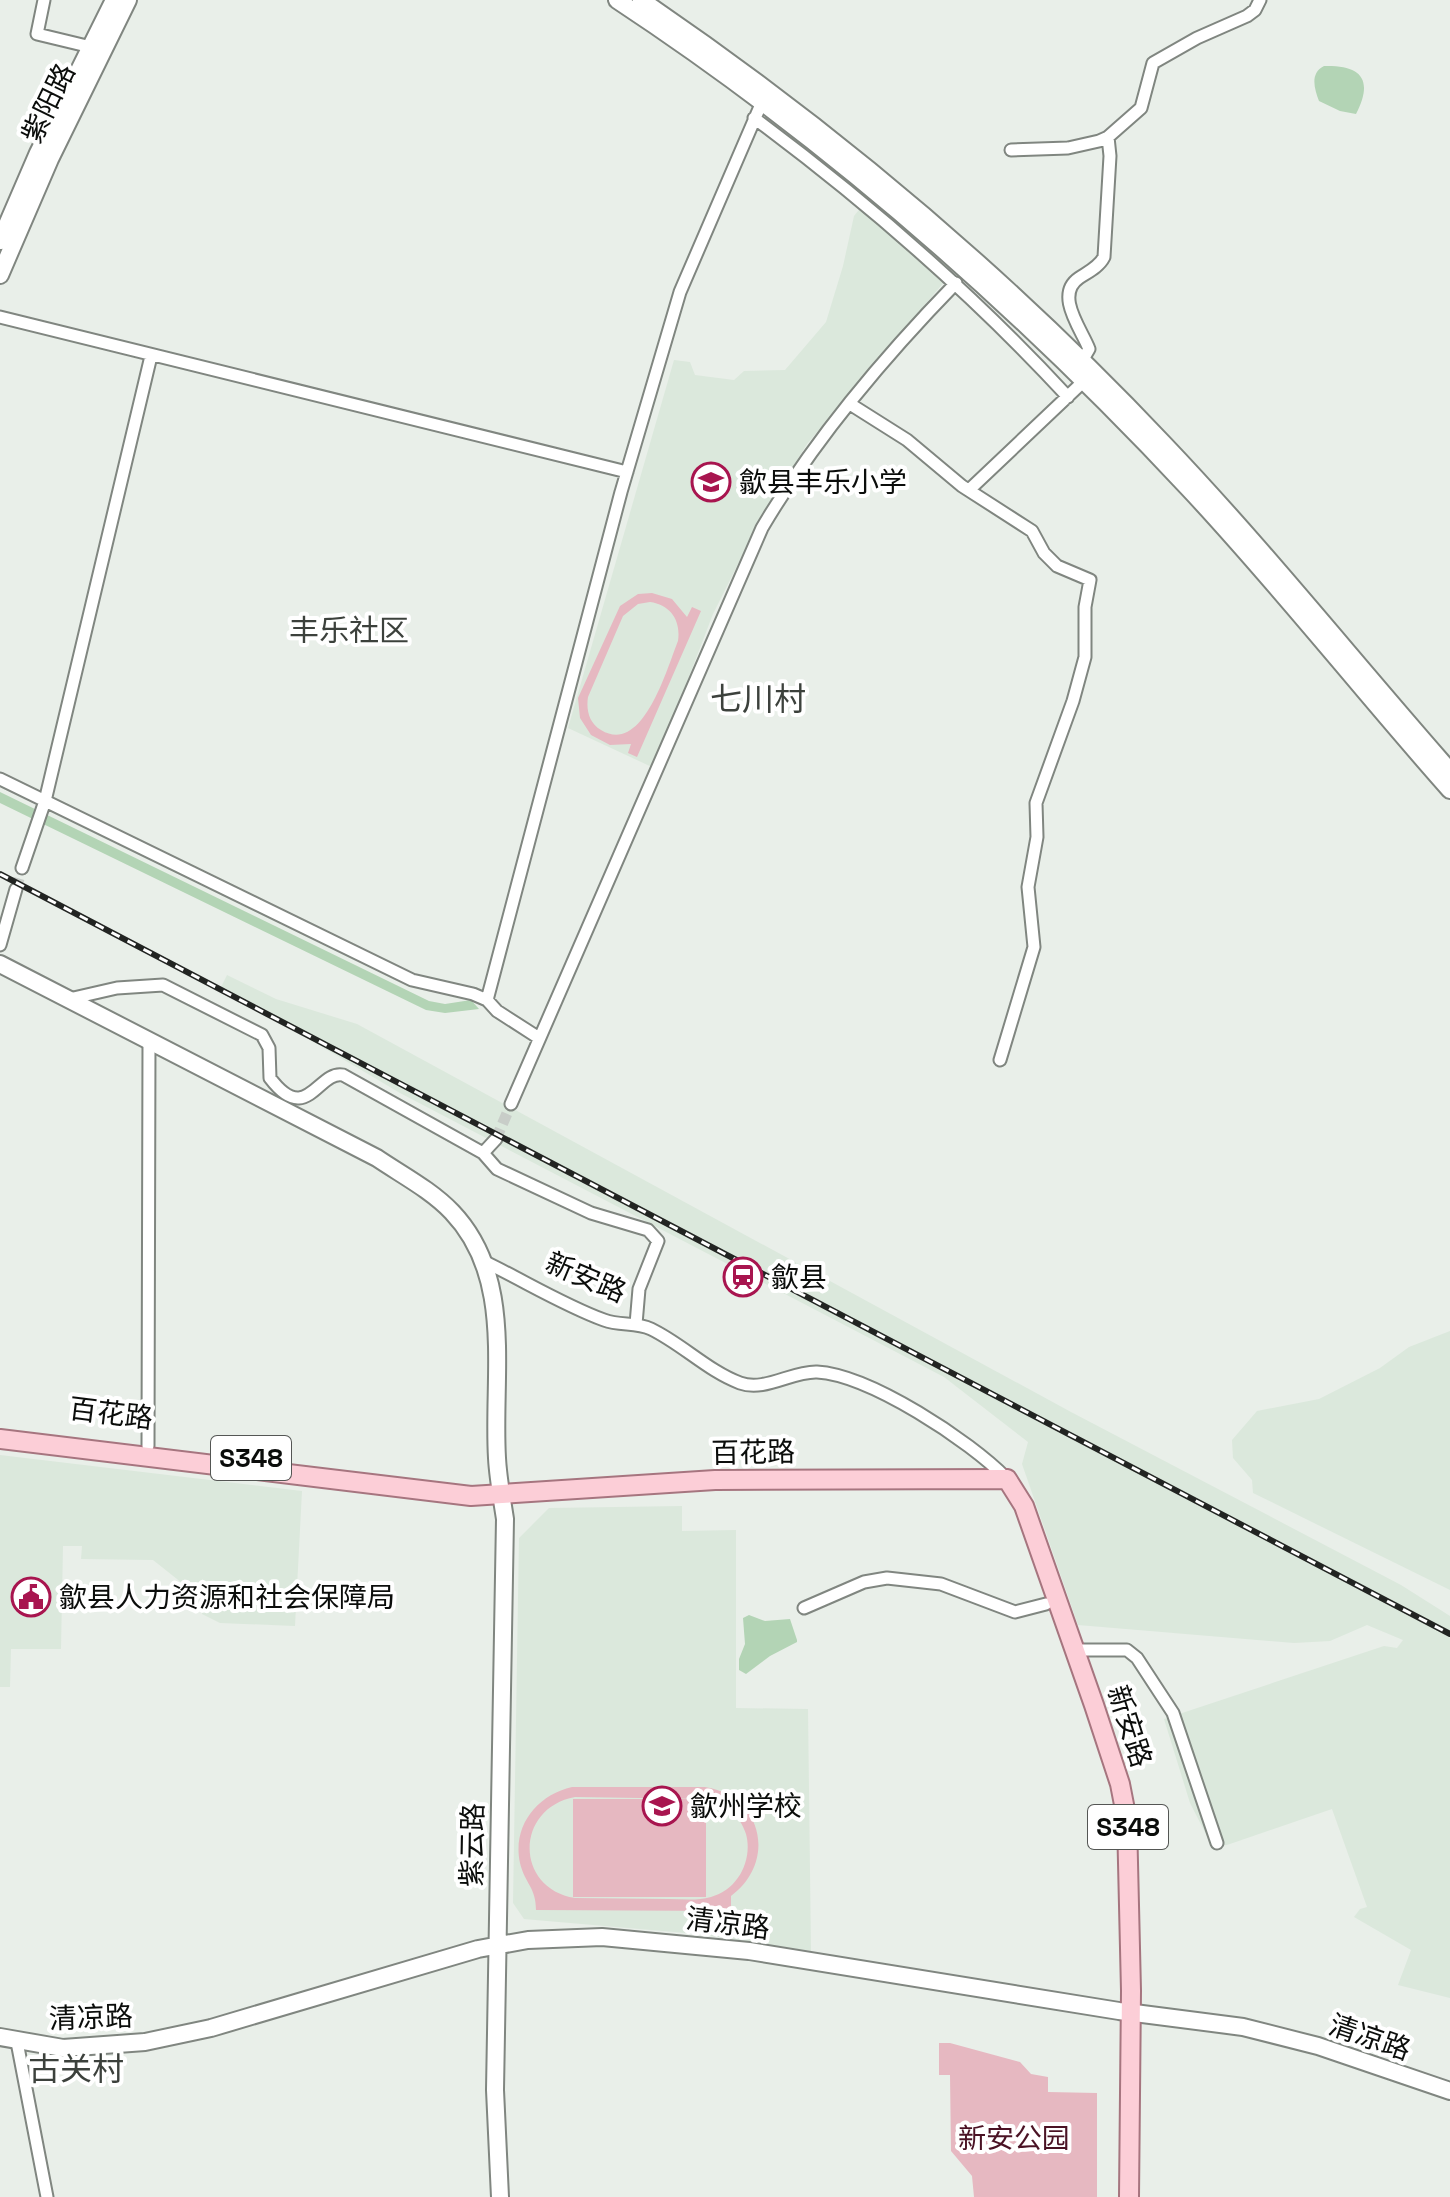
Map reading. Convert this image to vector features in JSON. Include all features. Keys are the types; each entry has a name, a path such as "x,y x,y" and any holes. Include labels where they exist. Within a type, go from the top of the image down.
{"main road":[{"name":"百花路","path":"0,1428 472,1485 501,1494"},
{"name":"百花路","path":"0,1439 471,1496 715,1480 1007,1479"},
{"name":"新安路","path":"1007,1479 1013,1510 1083,1708 1112,1803 1117,1841 1125,2012 1129,2197"},
{"name":"新安路","path":"1007,1479 1024,1506 1075,1650 1115,1768 1127,1820 1125,2012 1117,2197"}],"street":[{"path":"44,0 37,34 91,47"},
{"name":"紫阳路","path":"0,241 38,153 114,0"},
{"name":"紫阳路","path":"0,275 50,159 128,0"},
{"path":"617,0 762,102 897,208 1084,381 1229,532 1450,790"},
{"path":"641,0 759,84 858,160 948,236 1082,361 1163,442 1238,524 1450,771"},
{"path":"1011,150 1068,148 1108,137 1141,108 1153,63 1197,38 1247,16 1255,10 1260,0"},
{"path":"487,1000 627,472 680,292 762,102"},
{"path":"754,118 859,199 956,283 1068,397"},
{"path":"1082,361 1089,349 1074,322 1071,291 1074,282 1101,263 1104,257 1110,156 1108,137"},
{"path":"511,1104 644,804 751,551 787,488 850,404 906,336 956,283"},
{"path":"0,317 627,472"},
{"path":"22,868 44,804 151,356"},
{"path":"969,490 1084,381"},
{"path":"850,404 907,440 969,490 1032,531 1044,553 1057,566 1090,580 1085,607 1085,657 1073,701 1036,803 1037,837 1028,887 1034,947 1000,1060"},
{"path":"0,779 44,804 412,980 487,1000 497,1011 539,1038"},
{"path":"0,945 16,889"},
{"name":"紫云路","path":"0,964 377,1158 442,1203 460,1221 483,1261 496,1314 497,1458 505,1519 496,1945 495,2121 500,2197"},
{"path":"68,999 153,984 168,986 262,1035 269,1048 270,1078 289,1095 313,1094 329,1076 338,1073 483,1153 497,1169 591,1213 630,1223 656,1236 656,1245 639,1289 636,1324"},
{"path":"148,1446 149,1041"},
{"path":"483,1153 496,1139"},
{"name":"新安路","path":"483,1261 602,1319 654,1330 741,1383 761,1385 796,1374 815,1372 859,1382 952,1436 987,1459 1007,1479"},
{"path":"804,1608 864,1582 887,1578 941,1584 1015,1612 1046,1604"},
{"path":"1075,1650 1127,1650 1137,1658 1173,1713 1217,1843"},
{"name":"清凉路","path":"8,2040 79,2048 167,2038 496,1945 578,1937 694,1945 804,1959 1125,2012 1269,2032 1450,2091"},
{"path":"8,2040 47,2197"}],"shaded area":[{"path":"1324,66 1347,68 1361,76 1364,92 1356,114 1340,111 1319,101 1315,77"},
{"name":"歙县丰乐小学","path":"862,206 945,281 807,444 760,520 713,614 654,768 568,728 674,360 690,362 695,375 734,380 744,371 785,370 826,322 854,216"},
{"path":"0,792 429,1001 445,1004 471,1000 479,1009 445,1013 426,1010 0,803"},
{"path":"227,975 276,999 357,1024 1071,1412 1401,1585 1450,1616 1450,1998 1398,1985 1411,1950 1354,1917 1360,1909 1367,1907 1332,1809 1227,1845 1212,1846 1190,1803 1164,1719 1384,1646 1397,1648 1403,1640 1367,1625 1330,1641 1294,1643 1078,1625 1022,1464 1028,1442 944,1377 400,1093 221,987"},
{"path":"1450,1331 1450,1590 1253,1493 1252,1480 1233,1458 1232,1440 1257,1411 1319,1399 1380,1368 1409,1347"},
{"path":"0,1455 302,1491 295,1626 220,1623 202,1614 203,1584 182,1583 153,1560 81,1559 82,1546 63,1546 61,1649 11,1649 10,1687 0,1687"},
{"name":"歙州学校","path":"682,1506 682,1531 736,1530 736,1708 808,1709 811,1951 697,1934 524,1919 513,1903 519,1538 549,1508"},
{"path":"749,1615 765,1621 790,1619 797,1642 770,1656 746,1674 739,1670 739,1659 745,1644 743,1618"}],"green space":[{"path":"652,593 672,599 687,617 692,607 701,611 637,757 628,753 631,744 610,745 591,735 580,718 578,698 620,606 638,594","holes":["638,604 657,604 673,615 679,634 660,688 641,720 629,731 616,735 601,730 589,716 588,697 623,616"]},
{"path":"572,1787 705,1787 725,1793 740,1803 751,1816 757,1832 758,1849 754,1866 745,1882 731,1896 731,1911 536,1910 534,1896 520,1863 520,1837 530,1814 559,1791","holes":["575,1797 705,1799 573,1799 573,1897 706,1897 706,1798 719,1803 736,1816 748,1844 745,1864 736,1881 711,1897 690,1900 575,1898 555,1891 541,1880 532,1865 530,1848 533,1831 541,1816 555,1804"]},
{"name":"新安公园","path":"939,2043 950,2043 1020,2062 1031,2074 1048,2077 1048,2092 1097,2093 1097,2197 974,2197 972,2176 951,2151 950,2075 939,2075"}],"tunnel":[{"path":"16,889 22,868"},
{"path":"496,1139 511,1104"}],"railway":[{"path":"0,874 1450,1634"}],"place":[{"name":"歙县丰乐小学","path":"711,482"},
{"name":"歙县","path":"743,1277"},
{"name":"歙县人力资源和社会保障局","path":"31,1597"},
{"name":"歙州学校","path":"662,1806"}],"district":[{"name":"丰乐社区","path":"349,630"},
{"name":"七川村","path":"758,699"},
{"name":"古关村","path":"76,2069"}]}
